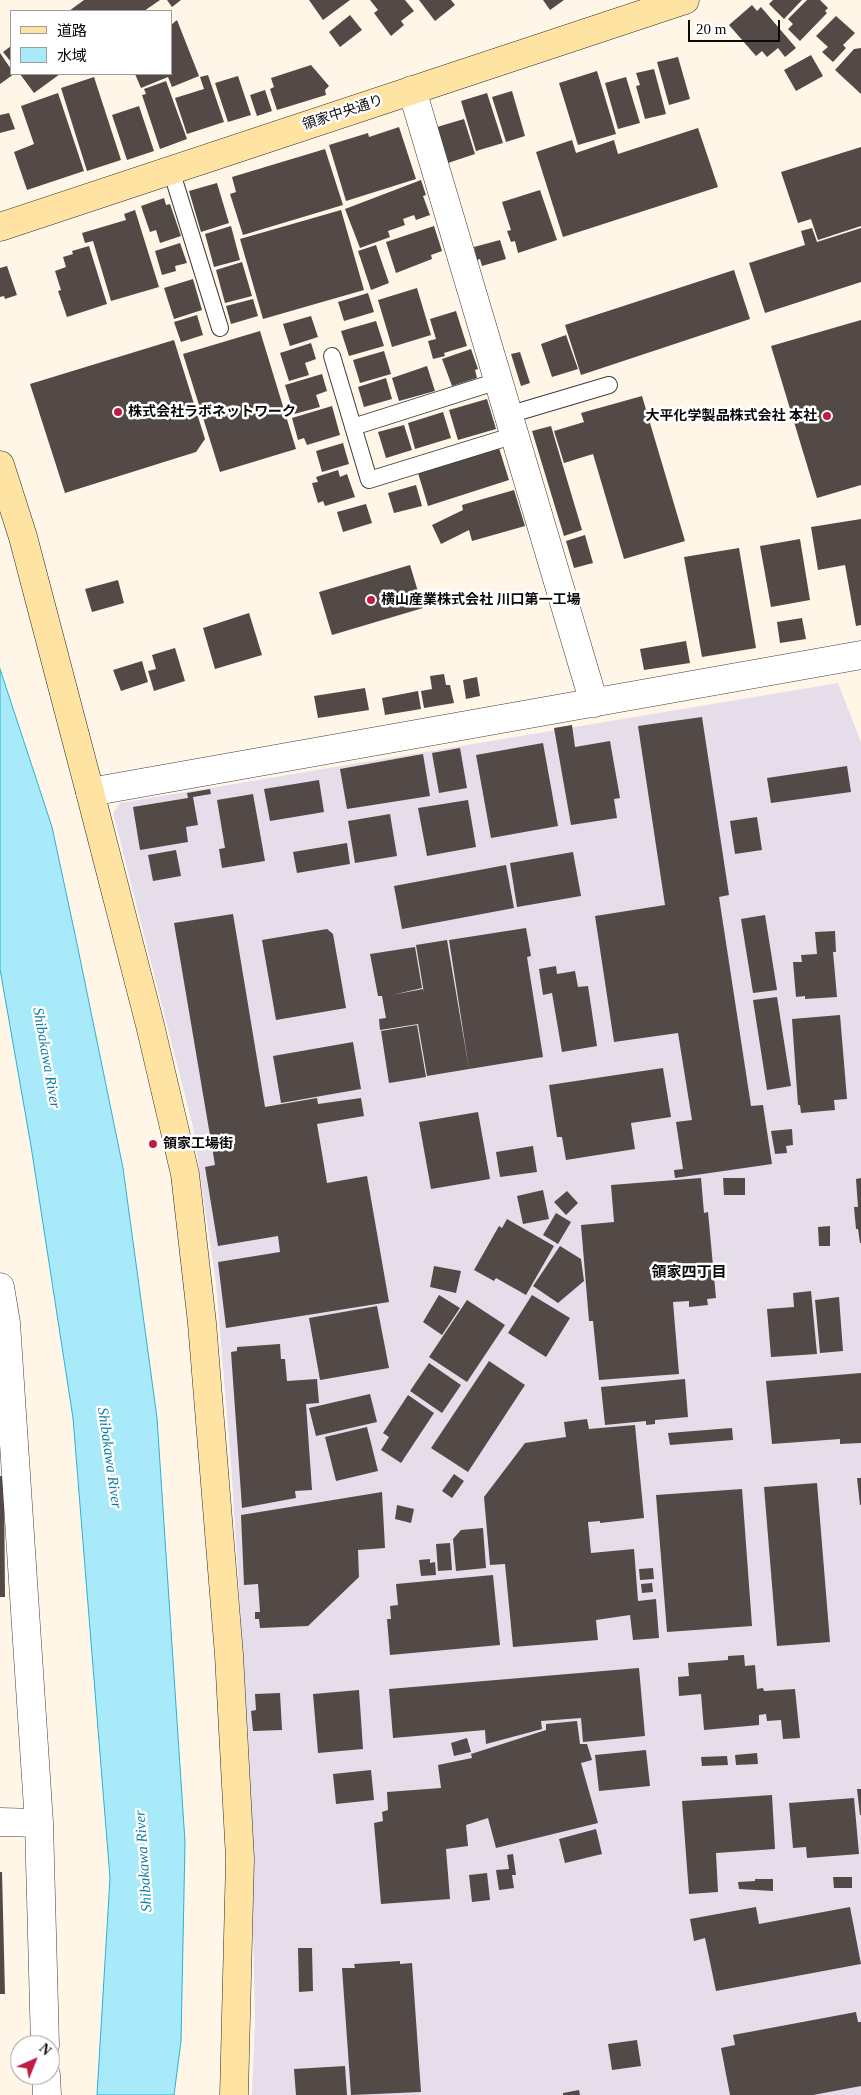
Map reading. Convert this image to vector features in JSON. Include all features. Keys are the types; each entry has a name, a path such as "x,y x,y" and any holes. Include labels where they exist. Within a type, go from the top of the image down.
{"street":[{"name":"領家中央通り","path":"0,226 685,0"},
{"path":"412,90 594,703"},
{"path":"0,465 23,537 90,792 150,1025 185,1174 202,1323 229,1655 240,1859 234,2095"},
{"path":"90,792 861,655"},
{"path":"0,1287 6,1323 39,1823 45,2035"},
{"path":"0,1822 39,1823"}],"lane":[{"path":"171,170 220,328"},
{"path":"332,356 369,480 609,385"},
{"path":"353,427 498,381"}],"shaded area":[{"path":"838,683 861,742 861,2095 252,2095 255,2021 249,1749 231,1463 216,1283 193,1127 113,813 120,803"}],"water":[{"name":"Shibakawa River","path":"0,669 52,827 76,939 123,1168 157,1418 185,1842 181,2041 174,2095 97,2095 110,1878 73,1418 31,1146 0,969"}],"building":[{"path":"84,0 160,0 145,10 70,10"},
{"path":"167,0 181,0 172,7"},
{"path":"309,0 350,0 323,20"},
{"path":"370,0 405,0 414,11 401,21 404,25 391,36 374,13 378,10"},
{"path":"419,0 451,0 455,5 435,21"},
{"path":"543,0 564,0 550,10"},
{"path":"773,0 802,0 784,19 769,4"},
{"path":"807,0 820,0 828,8 825,11 827,13 800,41 788,29 793,24 788,19"},
{"path":"752,5 757,11 761,7 796,48 785,57 778,48 767,57 762,51 756,56 729,25"},
{"path":"350,15 362,30 340,47 329,32"},
{"path":"836,16 855,33 843,45 846,48 833,62 822,52 828,47 816,36"},
{"path":"177,20 199,76 172,87 168,77 141,88 135,75 172,75 172,24"},
{"path":"10,47 10,61 3,52"},
{"path":"861,48 861,94 835,70 854,49"},
{"path":"0,53 10,68 10,75 13,75 0,84"},
{"path":"811,55 823,76 796,91 784,70"},
{"path":"678,57 690,99 669,105 657,62"},
{"path":"311,65 329,86 325,90 326,95 277,110 270,89 274,87 271,78"},
{"path":"654,69 666,114 645,119 636,86 640,85 636,73"},
{"path":"597,71 616,134 578,145 559,83"},
{"path":"21,75 59,75 34,93"},
{"path":"208,75 224,122 187,134 175,98 204,89 200,77"},
{"path":"238,76 251,115 228,122 215,83"},
{"path":"94,77 121,160 87,171 61,88"},
{"path":"626,77 640,123 618,129 605,83"},
{"path":"166,81 187,139 160,149 142,95 146,94 144,89"},
{"path":"265,90 272,111 257,116 250,95"},
{"path":"512,91 525,136 506,142 492,97"},
{"path":"58,93 84,171 27,190 14,152 34,144 21,106"},
{"path":"487,93 503,143 476,151 461,101"},
{"path":"139,106 154,151 127,160 112,115"},
{"path":"9,113 15,129 0,133 0,115"},
{"path":"464,119 475,154 448,163 437,127"},
{"path":"399,127 416,179 346,201 329,145 368,133 369,137"},
{"path":"698,128 718,187 563,237 536,152 572,140 576,153 614,140 618,154"},
{"path":"861,147 861,226 818,240 811,219 798,223 781,172"},
{"path":"325,149 343,205 243,235 230,194 236,192 232,177"},
{"path":"421,180 426,195 423,196 430,215 416,220 414,215 403,219 405,225 388,231 390,237 360,248 345,209"},
{"path":"217,183 229,223 201,232 189,191"},
{"path":"540,190 557,240 518,253 515,241 511,242 507,231 511,230 502,202"},
{"path":"164,198 166,205 170,204 181,236 160,243 156,230 150,232 141,206"},
{"path":"135,210 159,287 111,301 93,241 85,243 82,233 126,220 124,214"},
{"path":"341,210 364,290 263,319 240,239"},
{"path":"231,226 240,260 214,267 205,234"},
{"path":"434,226 442,251 431,255 432,259 396,273 386,242"},
{"path":"812,228 817,242 861,228 861,282 765,313 749,263 805,245 801,231"},
{"path":"500,240 506,259 482,266 480,259 477,260 474,247"},
{"path":"180,243 187,263 175,266 176,271 162,275 155,251"},
{"path":"376,245 389,283 371,290 358,251"},
{"path":"89,246 107,304 67,317 58,291 61,290 55,271 66,267 63,257 73,254 72,251"},
{"path":"242,262 252,296 225,303 216,270"},
{"path":"7,266 17,295 5,299 4,296 0,297 0,268"},
{"path":"734,270 750,319 581,375 565,325"},
{"path":"193,279 202,310 174,319 164,288"},
{"path":"417,288 431,335 392,347 378,300"},
{"path":"368,293 374,312 344,321 338,302"},
{"path":"253,299 258,316 231,324 226,306"},
{"path":"456,311 467,346 444,353 445,356 433,359 428,341 436,339 430,319"},
{"path":"197,315 203,335 181,342 174,322"},
{"path":"311,316 318,337 290,346 283,324"},
{"name":"大平化学製品株式会社 本社","path":"861,320 861,485 817,498 771,346"},
{"path":"376,321 384,346 349,356 341,331"},
{"path":"260,331 296,449 220,472 183,354"},
{"path":"566,335 578,369 552,377 541,344"},
{"name":"株式会社ラボネットワーク","path":"174,340 205,439 196,452 65,493 30,384"},
{"path":"311,343 316,359 305,363 309,375 289,381 280,353"},
{"path":"471,349 478,369 475,370 477,378 452,386 442,359"},
{"path":"384,351 391,374 360,383 353,360"},
{"path":"520,352 530,383 521,386 511,354"},
{"path":"427,366 435,391 399,401 392,378"},
{"path":"322,374 327,391 316,395 320,407 294,414 285,385"},
{"path":"386,378 392,399 364,407 358,387"},
{"path":"642,396 685,541 624,559 593,454 564,463 554,431 584,422 581,413"},
{"path":"487,399 496,429 458,440 449,410"},
{"path":"332,406 340,435 307,445 304,438 298,440 292,418"},
{"path":"443,412 451,438 415,449 408,423"},
{"path":"404,425 412,450 386,458 378,432"},
{"path":"551,426 582,530 564,536 532,431"},
{"path":"343,443 349,464 322,472 316,451"},
{"path":"499,448 509,480 428,506 418,473"},
{"path":"338,470 340,477 347,474 355,497 325,506 323,501 318,503 312,483 318,482 316,477"},
{"path":"416,485 422,506 394,513 388,493"},
{"path":"514,490 525,526 472,541 469,530 441,544 432,525 463,510 462,505"},
{"path":"366,504 372,523 343,532 337,512"},
{"path":"861,519 861,625 856,626 845,565 818,570 811,527"},
{"path":"585,535 593,563 574,568 566,541"},
{"path":"800,539 810,600 771,607 760,546"},
{"path":"739,548 756,648 702,657 684,557"},
{"name":"横山産業株式会社 川口第一工場","path":"410,565 423,608 332,635 319,592"},
{"path":"118,580 124,603 92,612 85,589"},
{"path":"249,613 262,655 215,669 203,628"},
{"path":"802,618 806,639 780,643 777,622"},
{"path":"686,641 690,663 644,670 640,649"},
{"path":"175,648 185,681 154,691 148,671 156,669 152,655"},
{"path":"142,661 148,682 121,691 113,670"},
{"path":"444,674 446,685 450,685 454,703 424,708 421,691 432,689 430,676"},
{"path":"477,677 480,696 466,699 463,680"},
{"path":"365,688 369,710 318,718 314,696"},
{"path":"418,691 421,709 385,715 382,698"},
{"path":"702,717 729,895 719,897 751,1106 763,1105 772,1164 675,1178 674,1170 683,1169 676,1122 692,1120 678,1033 614,1042 595,916 665,905 638,726"},
{"path":"572,725 575,747 610,741 620,798 614,799 617,818 571,825 554,728"},
{"path":"543,743 558,826 491,838 476,755"},
{"path":"460,748 467,788 439,793 432,753"},
{"path":"423,754 430,796 347,809 340,769"},
{"path":"847,766 851,792 771,803 767,778"},
{"path":"319,780 324,812 270,821 264,789"},
{"path":"210,789 211,794 193,797 198,825 186,827 188,842 140,850 133,807 188,798 187,793"},
{"path":"253,794 265,861 222,868 219,849 225,848 217,800"},
{"path":"468,800 476,847 427,856 418,808"},
{"path":"390,814 397,856 355,863 348,821"},
{"path":"757,817 762,850 735,854 730,821"},
{"path":"347,843 350,864 297,873 293,852"},
{"path":"176,850 181,876 153,881 148,855"},
{"path":"573,852 581,896 517,907 510,863"},
{"path":"506,865 514,908 402,929 394,886"},
{"path":"233,914 265,1107 317,1098 318,1104 361,1098 364,1116 317,1124 327,1183 367,1176 389,1302 226,1328 218,1262 280,1252 278,1236 218,1246 205,1167 215,1165 174,923"},
{"path":"765,915 777,990 753,993 741,919"},
{"path":"526,928 531,956 527,957 543,1057 469,1069 449,940"},
{"path":"327,929 333,934 346,1008 276,1020 262,940"},
{"path":"835,931 836,952 833,952 837,997 805,999 805,996 796,997 793,962 802,962 801,955 817,954 815,932"},
{"path":"447,940 469,1069 427,1076 418,1024 380,1030 379,1019 386,1018 382,996 378,996 370,954 415,947 422,988 392,995 423,989 424,993 416,945"},
{"path":"556,966 557,974 575,971 578,987 588,986 597,1046 562,1052 552,993 543,995 539,969"},
{"path":"777,997 791,1086 767,1090 753,1000"},
{"path":"840,1015 847,1099 834,1100 835,1110 801,1113 800,1105 798,1105 792,1019"},
{"path":"417,1025 426,1077 389,1083 381,1031"},
{"path":"353,1042 361,1089 281,1103 273,1056"},
{"path":"663,1068 671,1117 631,1123 635,1149 566,1160 562,1137 557,1137 549,1085"},
{"path":"478,1112 490,1179 431,1189 419,1122"},
{"path":"792,1129 793,1145 786,1146 787,1153 775,1154 771,1131"},
{"path":"533,1146 537,1172 500,1177 496,1152"},
{"path":"701,1178 704,1213 708,1212 716,1298 707,1299 708,1305 689,1307 689,1301 673,1302 679,1374 599,1380 593,1321 589,1321 581,1225 614,1222 611,1185"},
{"path":"723,1178 745,1178 745,1195 724,1195"},
{"path":"861,1178 860,1243 858,1229 856,1229 854,1207 858,1207 856,1179"},
{"path":"543,1190 549,1219 523,1224 517,1196"},
{"path":"567,1191 578,1203 566,1215 554,1202"},
{"path":"556,1213 571,1222 558,1244 543,1235"},
{"path":"507,1219 554,1246 526,1295 496,1278 494,1281 474,1270 499,1226 502,1228"},
{"path":"830,1226 830,1246 819,1246 818,1227"},
{"path":"560,1246 581,1259 584,1281 558,1303 533,1286"},
{"path":"434,1266 461,1271 456,1293 430,1287"},
{"path":"811,1291 817,1354 771,1357 767,1309 794,1307 793,1293"},
{"path":"439,1295 460,1308 442,1335 423,1322"},
{"path":"532,1295 570,1318 546,1357 508,1333"},
{"path":"839,1297 843,1351 820,1353 815,1300"},
{"path":"467,1300 505,1325 467,1382 429,1357"},
{"path":"377,1306 389,1368 320,1380 309,1318"},
{"path":"280,1344 281,1359 285,1359 287,1381 317,1379 319,1403 306,1404 312,1490 295,1491 296,1498 242,1508 231,1352 237,1351 237,1347"},
{"path":"489,1361 525,1385 468,1472 431,1448"},
{"path":"429,1363 461,1385 442,1413 410,1391"},
{"path":"861,1373 861,1443 840,1444 840,1439 772,1444 766,1381"},
{"path":"685,1379 688,1417 655,1420 655,1424 646,1425 646,1421 605,1425 601,1387"},
{"path":"370,1394 377,1422 316,1436 309,1408"},
{"path":"408,1395 434,1413 401,1463 381,1450 389,1437 383,1433"},
{"path":"587,1419 589,1429 635,1425 644,1518 600,1523 600,1521 588,1522 591,1553 634,1549 638,1601 656,1599 659,1638 633,1640 630,1615 596,1620 598,1640 513,1647 505,1564 490,1565 484,1497 525,1443 566,1437 564,1422"},
{"path":"367,1427 378,1471 336,1481 325,1437"},
{"path":"732,1428 733,1440 670,1445 668,1433"},
{"path":"454,1474 464,1481 452,1498 442,1491"},
{"path":"0,1476 4,1476 5,1597 0,1597"},
{"path":"857,1478 861,1478 861,1505 860,1505"},
{"path":"817,1483 830,1642 777,1646 764,1487"},
{"path":"742,1489 752,1626 667,1632 656,1495"},
{"path":"382,1492 385,1548 358,1550 359,1577 308,1626 260,1628 259,1619 255,1619 255,1612 260,1612 258,1584 244,1585 241,1515"},
{"path":"397,1505 414,1509 411,1523 395,1519"},
{"path":"483,1528 486,1568 456,1571 453,1539 461,1530"},
{"path":"450,1543 452,1570 438,1571 436,1544"},
{"path":"430,1559 430,1563 435,1562 436,1575 421,1576 419,1560"},
{"path":"653,1568 654,1579 640,1580 639,1569"},
{"path":"493,1575 500,1645 390,1655 387,1619 391,1619 390,1606 398,1605 396,1584"},
{"path":"652,1583 653,1592 642,1593 641,1584"},
{"path":"744,1655 745,1666 755,1665 757,1689 763,1688 764,1691 795,1689 800,1738 783,1739 781,1720 767,1721 766,1714 759,1715 759,1725 704,1730 701,1694 679,1696 678,1677 689,1676 688,1663 728,1660 728,1656"},
{"path":"639,1668 645,1736 583,1742 581,1718 541,1721 542,1729 486,1744 485,1730 393,1738 389,1689"},
{"path":"359,1690 363,1749 318,1753 313,1694"},
{"path":"280,1693 282,1730 253,1731 251,1711 256,1710 255,1694"},
{"path":"577,1721 580,1744 587,1744 592,1760 581,1763 598,1823 496,1848 488,1818 466,1825 468,1846 446,1849 450,1899 381,1904 374,1823 383,1821 382,1812 388,1810 387,1792 441,1788 438,1765 472,1758 471,1754 546,1730 546,1724"},
{"path":"467,1738 471,1752 454,1756 451,1743"},
{"path":"646,1750 650,1786 599,1791 595,1755"},
{"path":"757,1753 758,1764 736,1765 735,1755"},
{"path":"727,1756 728,1765 702,1766 701,1757"},
{"path":"371,1770 374,1800 336,1804 333,1774"},
{"path":"857,1789 861,1789 861,1815 860,1815"},
{"path":"772,1795 775,1849 716,1853 718,1892 689,1894 682,1801"},
{"path":"854,1798 859,1854 807,1858 806,1847 793,1848 789,1803"},
{"path":"596,1829 602,1854 565,1863 559,1839"},
{"path":"513,1854 516,1875 512,1875 514,1888 499,1890 496,1870 509,1869 507,1855"},
{"path":"0,1872 2,1872 5,1994 0,1994"},
{"path":"487,1873 490,1900 472,1902 469,1875"},
{"path":"833,1877 852,1877 852,1888 834,1888"},
{"path":"755,1879 773,1879 773,1891 739,1889 738,1882 755,1881"},
{"path":"756,1907 759,1924 850,1907 861,1964 716,1991 705,1938 694,1941 690,1919"},
{"path":"298,1948 312,1948 313,1991 299,1992"},
{"path":"400,1961 400,1964 412,1963 421,2092 351,2095 342,1968 355,1968 354,1964"},
{"path":"856,2012 858,2022 861,2022 861,2086 813,2095 730,2095 721,2048 735,2045 733,2035"},
{"path":"637,2040 641,2066 612,2070 608,2044"},
{"path":"345,2066 347,2095 296,2095 294,2069"},
{"path":"579,2090 580,2095 563,2095 563,2093"}],"place":[{"name":"株式会社ラボネットワーク","path":"118,412"},
{"name":"大平化学製品株式会社 本社","path":"827,416"},
{"name":"横山産業株式会社 川口第一工場","path":"371,600"},
{"name":"領家工場街","path":"153,1144"}],"district":[{"name":"領家四丁目","path":"689,1273"}]}
